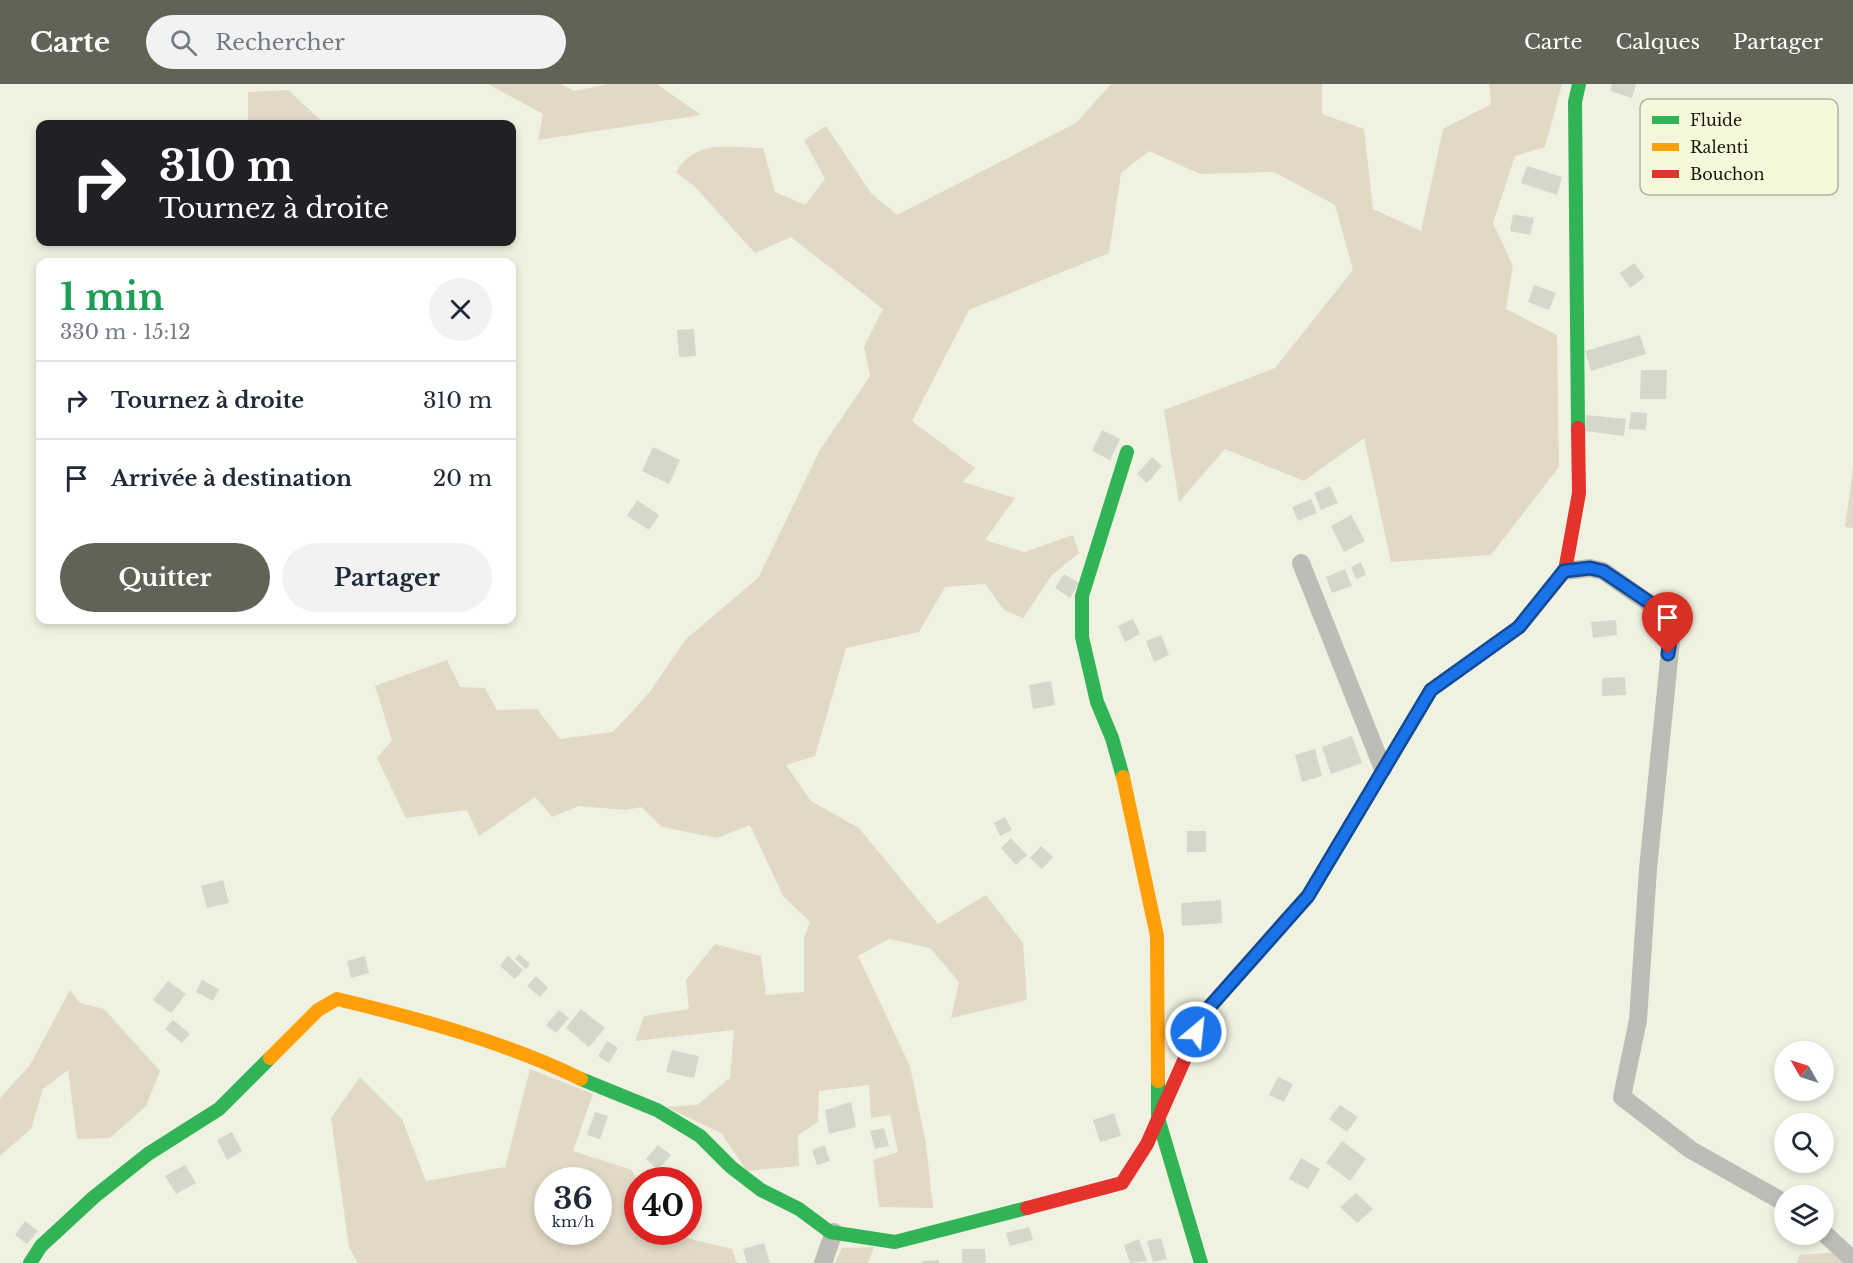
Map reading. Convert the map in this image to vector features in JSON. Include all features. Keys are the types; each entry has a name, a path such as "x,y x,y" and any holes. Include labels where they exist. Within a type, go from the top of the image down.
{"street":[{"path":"30,1263 41,1246 94,1197 148,1154 219,1109 318,1010 337,999 404,1014 548,1063 602,1089 657,1110 700,1136 731,1167 760,1190 799,1209 834,1232 863,1239 895,1242 1122,1183 1147,1144 1206,1011 1308,896 1431,690 1519,627 1564,571 1579,493 1575,102 1579,84"},
{"path":"1127,452 1082,596 1082,637 1097,702 1112,738 1129,798 1157,936 1158,1118 1201,1263"},
{"path":"1301,563 1383,770"},
{"path":"1564,571 1590,568 1603,571 1673,620 1648,869 1638,1020 1623,1097 1691,1150 1774,1197"},
{"path":"823,1263 834,1232"},
{"path":"1834,1242 1853,1260"}],"shaded area":[{"path":"488,84 561,84 574,91 609,84 657,84 701,115 538,140 543,114"},
{"path":"1111,84 1322,84 1322,114 1364,129 1373,209 1421,231 1443,129 1491,104 1489,84 1562,84 1545,147 1515,156 1493,223 1513,266 1506,309 1557,335 1559,467 1491,555 1391,562 1364,438 1304,481 1225,449 1179,502 1164,410 1275,368 1353,270 1335,205 1274,172 1200,174 1149,151 1121,173 1109,253 969,310 912,421 975,468 963,482 1015,498 985,540 1024,552 1073,535 1079,553 1052,575 1023,618 1004,610 985,584 945,587 919,632 846,648 815,756 786,765 811,801 859,828 938,924 986,895 1023,943 1027,1000 951,1018 959,982 930,948 889,939 858,956 910,1066 926,1144 933,1208 879,1207 873,1160 898,1152 890,1115 871,1118 869,1085 819,1091 818,1122 798,1135 799,1166 747,1171 721,1133 666,1107 697,1105 730,1078 734,1030 635,1041 644,1016 689,1009 686,980 715,944 761,956 766,995 804,992 804,938 810,922 783,896 750,825 717,838 662,827 641,807 626,810 579,806 552,817 535,797 479,836 467,810 406,818 377,758 392,740 375,686 447,660 460,687 485,688 497,710 537,709 560,739 613,732 649,693 686,639 758,578 820,450 870,376 864,347 883,309 791,237 755,253 695,187 676,172 684,161 693,154 714,147 763,148 775,192 805,205 825,179 804,140 826,126 871,193 897,215 1076,123"},
{"path":"288,90 321,120 248,120 248,92"},
{"path":"1853,469 1853,528 1845,527"},
{"path":"70,990 80,1003 104,1009 160,1071 146,1106 110,1138 77,1139 68,1070 43,1089 31,1129 0,1156 0,1098 30,1065"},
{"path":"530,1069 593,1094 573,1151 624,1167 624,1245 702,1245 702,1242 732,1249 737,1263 358,1263 349,1247 331,1118 360,1077 402,1119 426,1181 505,1167"},
{"path":"874,1247 868,1263 835,1263 842,1248"},
{"path":"1853,1251 1853,1263 1797,1263 1799,1255"}],"building":[{"path":"1612,84 1636,84 1632,98 1610,91"},
{"path":"1527,166 1562,177 1557,195 1521,183"},
{"path":"1513,214 1534,218 1530,235 1510,231"},
{"path":"1634,263 1645,277 1630,288 1620,273"},
{"path":"1534,285 1556,293 1549,310 1528,302"},
{"path":"694,329 696,356 679,357 677,330"},
{"path":"1640,335 1646,354 1591,371 1585,351"},
{"path":"1641,370 1667,370 1666,399 1640,399"},
{"path":"1631,412 1647,413 1646,430 1629,429"},
{"path":"1586,415 1626,419 1624,436 1584,431"},
{"path":"1102,430 1120,439 1110,460 1092,451"},
{"path":"653,447 680,460 669,484 642,471"},
{"path":"1152,457 1162,466 1147,483 1137,474"},
{"path":"1330,486 1338,503 1321,510 1314,493"},
{"path":"1311,499 1317,513 1298,521 1292,507"},
{"path":"637,500 659,515 649,530 627,516"},
{"path":"1351,515 1365,541 1344,552 1331,526"},
{"path":"1361,562 1366,575 1356,579 1351,567"},
{"path":"1345,569 1352,586 1332,593 1326,577"},
{"path":"1064,574 1079,583 1070,598 1055,588"},
{"path":"1133,619 1140,634 1125,642 1118,626"},
{"path":"1616,620 1617,635 1593,638 1591,622"},
{"path":"1161,635 1169,655 1154,662 1146,641"},
{"path":"1625,677 1626,695 1602,696 1602,678"},
{"path":"1051,681 1055,705 1033,709 1029,685"},
{"path":"1352,736 1362,763 1331,774 1322,747"},
{"path":"1315,749 1322,776 1302,782 1295,755"},
{"path":"1005,817 1012,830 1000,836 994,823"},
{"path":"1187,831 1206,831 1206,852 1187,852"},
{"path":"1011,838 1027,855 1016,865 1001,848"},
{"path":"1041,846 1053,857 1042,869 1030,858"},
{"path":"223,880 229,903 207,908 201,886"},
{"path":"1221,900 1222,923 1182,926 1181,903"},
{"path":"519,954 530,964 526,969 515,959"},
{"path":"365,956 369,973 351,978 347,961"},
{"path":"508,956 523,970 515,979 500,966"},
{"path":"536,976 548,988 540,997 527,986"},
{"path":"202,980 219,989 213,1001 196,992"},
{"path":"168,981 186,994 171,1013 153,1000"},
{"path":"581,1009 605,1028 589,1047 566,1028"},
{"path":"559,1010 569,1018 556,1033 546,1025"},
{"path":"173,1020 190,1034 182,1043 165,1029"},
{"path":"607,1041 618,1048 609,1063 598,1056"},
{"path":"672,1050 699,1056 694,1078 666,1072"},
{"path":"1278,1077 1293,1084 1284,1102 1269,1095"},
{"path":"851,1102 856,1127 829,1134 825,1110"},
{"path":"1340,1105 1358,1117 1347,1132 1329,1119"},
{"path":"595,1112 608,1116 600,1139 587,1135"},
{"path":"1114,1113 1121,1136 1100,1142 1093,1120"},
{"path":"884,1128 889,1146 875,1149 870,1131"},
{"path":"232,1132 242,1151 227,1160 217,1140"},
{"path":"1342,1141 1366,1159 1350,1181 1326,1163"},
{"path":"658,1145 671,1155 661,1167 655,1167 646,1159"},
{"path":"825,1145 830,1161 817,1165 812,1150"},
{"path":"1301,1158 1320,1169 1308,1189 1289,1179"},
{"path":"185,1165 196,1183 176,1194 165,1176"},
{"path":"1356,1193 1373,1209 1357,1223 1340,1207"},
{"path":"25,1221 38,1231 27,1244 15,1235"},
{"path":"1029,1227 1033,1240 1010,1246 1006,1233"},
{"path":"1161,1238 1167,1259 1153,1262 1147,1241"},
{"path":"1139,1239 1147,1261 1130,1263 1124,1245"},
{"path":"764,1243 770,1263 747,1263 743,1249"},
{"path":"962,1249 985,1249 986,1263 962,1263"},
{"path":"939,1260 939,1263 923,1263 923,1261"}],"traffic: fast":[{"path":"1578,428 1575,102 1579,84"},
{"path":"1123,777 1112,738 1097,702 1082,637 1082,596 1127,452"},
{"path":"1287,919 1308,896 1408,729"},
{"path":"30,1263 41,1246 94,1197 148,1154 219,1109 270,1058"},
{"path":"581,1079 657,1110 700,1136 731,1167 761,1190 799,1209 830,1232 895,1242 1027,1208"},
{"path":"1158,1081 1158,1118 1201,1263"}],"traffic: slow":[{"path":"1123,777 1157,936 1158,1081"},
{"path":"270,1058 318,1010 337,999 462,1033 522,1054 581,1079"}],"traffic: jam":[{"path":"1408,729 1431,690 1519,627 1565,571 1579,493 1578,428"},
{"path":"1027,1208 1122,1183 1147,1144 1206,1011 1287,919"}],"route":[{"path":"1196,1032 1206,1011 1308,896 1431,690 1519,627 1564,571 1596,568 1668,615 1673,620 1668,654"}]}
